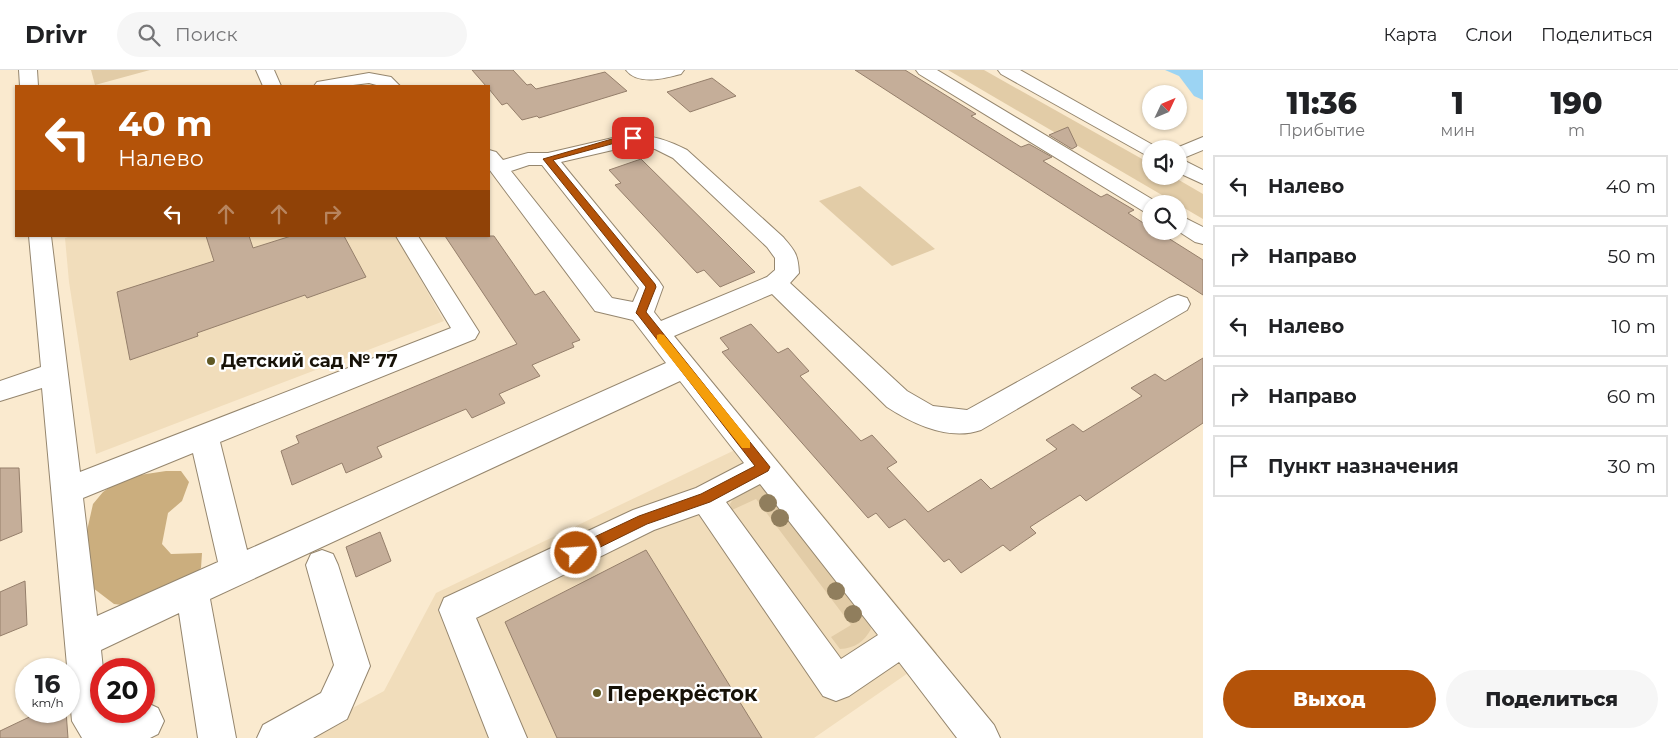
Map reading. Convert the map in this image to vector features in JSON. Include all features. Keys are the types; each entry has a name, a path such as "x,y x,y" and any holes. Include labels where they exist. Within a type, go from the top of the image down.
{"street":[{"path":"28,70 30,85"},
{"path":"265,70 272,85"},
{"path":"635,70 651,75 676,70"},
{"path":"925,70 1142,201"},
{"path":"1007,70 1142,145"},
{"path":"328,85 369,76 388,82 390,85"},
{"path":"494,162 548,159 614,140 633,138 666,145 680,154 775,242 787,257 787,273 775,283 657,333"},
{"path":"1187,150 1203,143"},
{"path":"548,159 651,287 641,313"},
{"path":"494,162 604,305 641,313 981,738"},
{"path":"1187,169 1203,178"},
{"path":"1187,227 1203,237"},
{"path":"40,237 90,714"},
{"path":"66,491 466,332 408,237"},
{"path":"775,283 897,399 919,414 945,422 971,422 1178,304"},
{"path":"81,641 684,367"},
{"path":"2,391 53,373"},
{"path":"204,437 236,570"},
{"path":"508,738 456,610 644,520 705,498 764,467"},
{"path":"705,498 836,684 902,640"},
{"path":"276,738 334,706 352,666 322,565"},
{"path":"192,590 217,738"},
{"path":"92,723 103,733 123,731 141,723"}],"shaded area":[{"path":"91,70 150,70 95,85"},
{"path":"948,70 984,70 1142,159 1142,183"},
{"path":"1145,185 1187,185 1203,194 1203,219 1187,210 1187,195 1162,195"},
{"path":"860,186 935,249 892,266 819,201"},
{"name":"Детский сад № 77","path":"397,237 444,321 96,454 69,282 65,238"},
{"path":"760,438 937,653 814,738 297,738 384,691 436,593"},
{"path":"166,471 181,471 189,482 182,501 168,513 162,544 171,554 202,553 201,568 186,581 129,606 114,604 93,588 88,576 89,547 86,535 93,504 103,492 117,482 133,476"},
{"path":"761,485 769,491 868,619 871,629 859,644 840,649 831,637 851,625 756,499 732,510 730,504 739,493 747,488"}],"water":[{"path":"1165,70 1203,70 1203,100 1194,96 1188,85 1186,85 1179,76"}],"building":[{"path":"472,70 513,70 527,85 531,84 536,89 605,72 627,91 539,118 537,116 522,120 507,103 502,105 490,90 490,85 485,85"},
{"path":"855,70 905,70 976,114 971,116 1021,147 1029,144 1052,157 1043,161 1101,197 1107,194 1134,210 1128,213 1142,222 1142,240 1171,240 1203,260 1203,295"},
{"path":"712,78 736,96 690,112 667,92"},
{"path":"1068,127 1077,146 1072,149 1049,135"},
{"path":"641,159 755,272 720,287 704,270 697,273 615,185 621,183 609,170"},
{"path":"494,236 535,295 544,291 580,340 572,343 574,347 532,365 540,376 499,394 505,403 472,418 466,409 377,447 382,457 346,473 342,463 292,485 281,451 299,443 296,436 517,344 446,237"},
{"path":"206,237 249,237 253,248 288,237 345,237 366,277 307,298 305,295 197,333 198,336 130,360 117,292 214,261"},
{"path":"751,324 778,353 788,348 809,371 800,376 861,441 872,435 897,462 887,468 928,512 981,479 991,489 1057,449 1046,440 1073,424 1083,432 1142,396 1131,388 1155,374 1165,381 1203,358 1203,423 1086,501 1080,495 1030,527 1036,533 1010,551 1003,545 961,573 949,559 944,562 905,519 889,528 876,513 868,518 722,352 729,349 720,338"},
{"path":"0,468 19,468 22,532 0,541"},
{"path":"380,532 391,561 356,577 346,547"},
{"path":"646,550 762,738 557,738 505,622"},
{"path":"25,581 27,625 0,636 0,592"},
{"path":"17,723 67,723 68,738 0,738 0,731"}],"slow traffic":[{"path":"660,338 746,445"}],"place":[{"name":"Детский сад № 77","path":"211,361"},
{"name":"Перекрёсток","path":"597,693"}],"route":[{"path":"576,553 644,520 705,498 764,467 641,313 651,287 548,159 561,157 614,140 633,138"}]}
